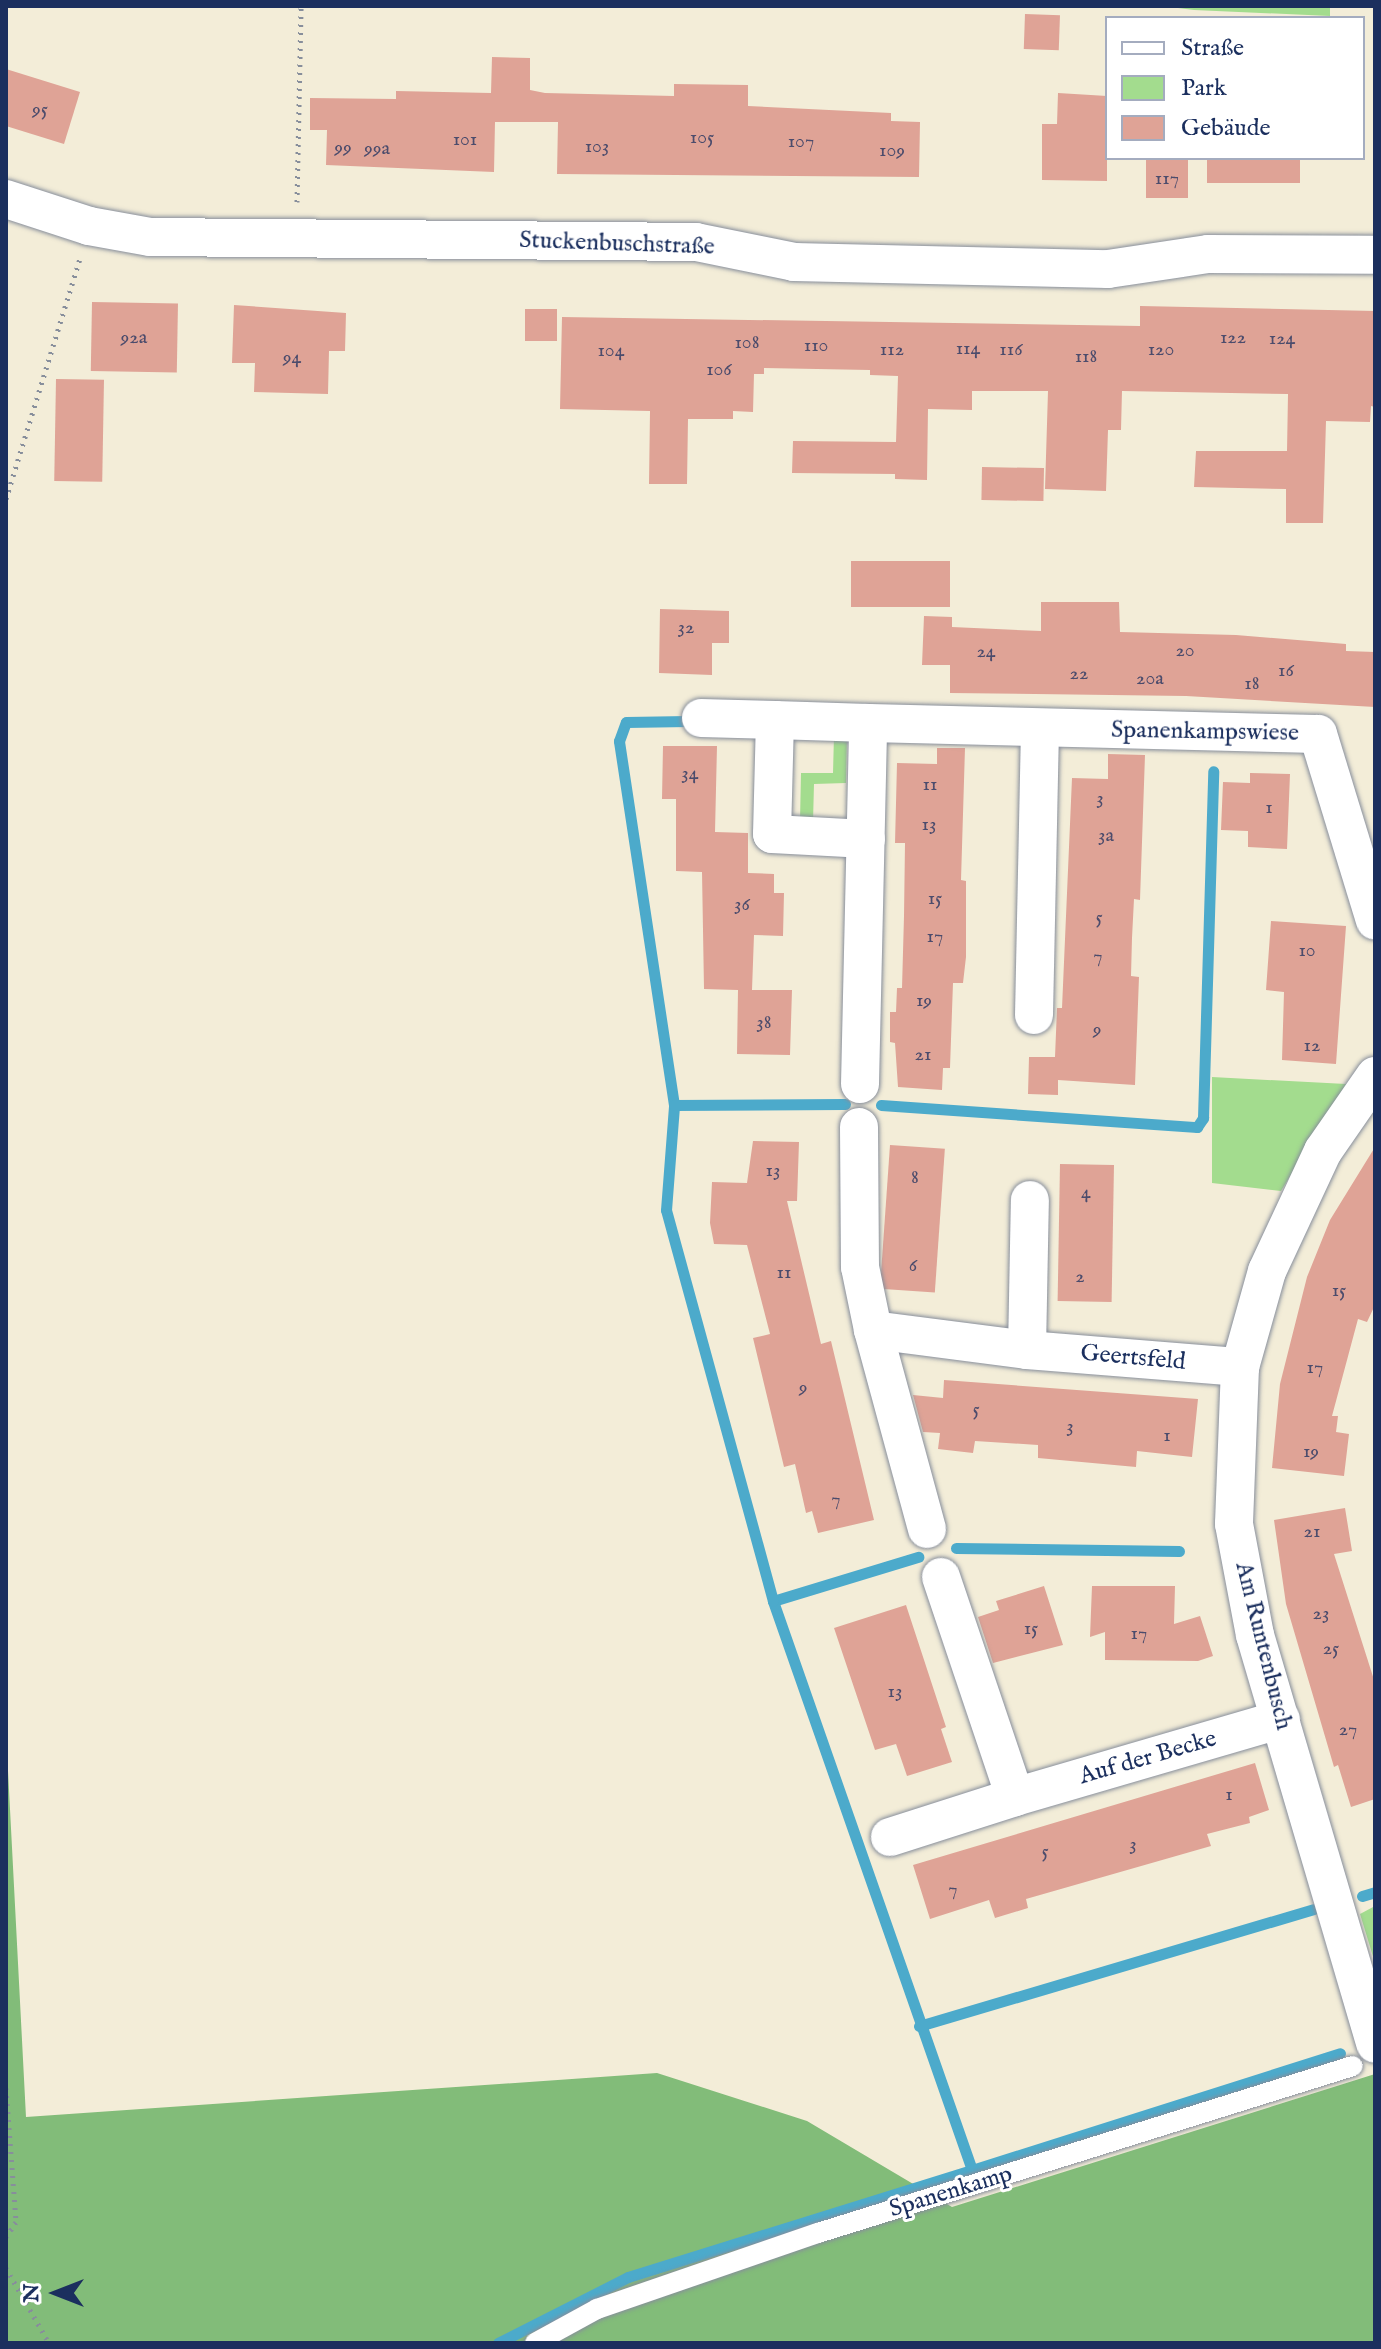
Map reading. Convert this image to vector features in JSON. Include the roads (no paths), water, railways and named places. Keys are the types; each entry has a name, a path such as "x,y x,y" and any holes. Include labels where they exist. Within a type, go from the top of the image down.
{"street":[{"name":"Stuckenbuschstraße","path":"6,199 89,226 150,237 696,242 794,262 1092,269 1208,254 1375,255"},
{"name":"Spanenkampswiese","path":"701,718 1040,730 1318,734 1375,921"},
{"path":"775,720 772,834 866,839"},
{"path":"860,1084 868,723"},
{"path":"1034,1015 1040,730"},
{"name":"Am Runtenbusch","path":"1368,2056 1281,1719 1255,1635 1234,1524 1240,1367 1267,1271 1295,1204 1323,1151 1375,1076"},
{"path":"859,1127 860,1267 873,1330 927,1529"},
{"path":"1027,1350 1030,1200"},
{"name":"Geertsfeld","path":"873,1330 1027,1350 1240,1367"},
{"path":"941,1577 1015,1797"},
{"name":"Auf der Becke","path":"890,1837 1281,1719"}],"lane":[{"name":"Spanenkamp","path":"535,2343 597,2309 818,2233 1368,2056"}],"waterway":[{"path":"674,1105 619,741 626,722 688,721"},
{"path":"881,1105 1197,1127 1203,1118 1213,771"},
{"path":"498,2343 628,2277 972,2170 773,1601 666,1210 674,1105 845,1104"},
{"path":"956,1548 1179,1551"},
{"path":"773,1601 918,1557"},
{"path":"1362,1896 1375,1892"},
{"path":"919,2026 1313,1909"},
{"path":"972,2170 1340,2053"}]}
